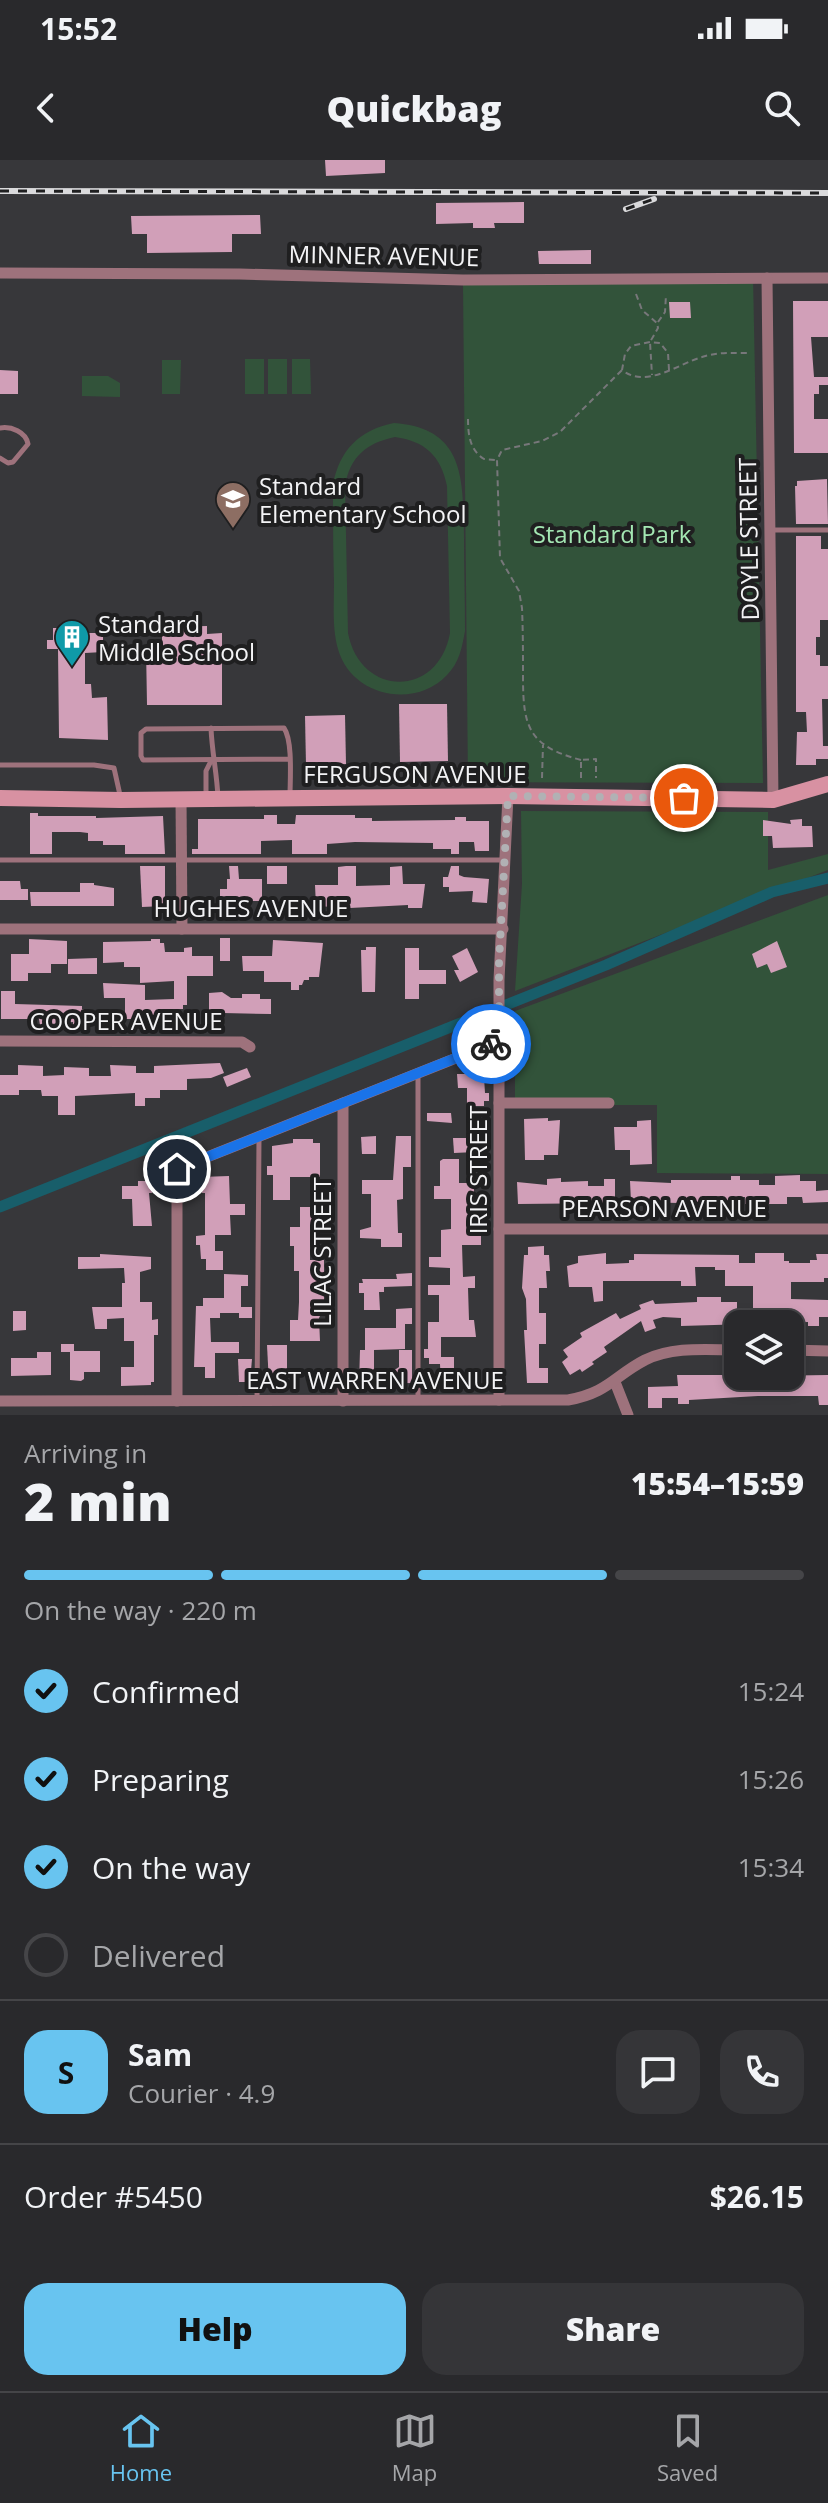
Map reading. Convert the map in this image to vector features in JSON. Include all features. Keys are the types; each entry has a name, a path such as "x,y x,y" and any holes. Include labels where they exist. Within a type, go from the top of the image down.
{"street":[{"name":"MINNER AVENUE","path":"0,273 240,274 463,280 828,278"},
{"name":"DOYLE STREET","path":"767,278 773,800"},
{"name":"FERGUSON AVENUE","path":"0,798 121,800 508,796 773,800 828,784"},
{"name":"IRIS STREET","path":"499,1400 499,980 508,796"},
{"path":"181,798 182,929"},
{"name":"HUGHES AVENUE","path":"0,929 503,929"},
{"name":"COOPER AVENUE","path":"0,1041 242,1042 250,1047"},
{"path":"177,1401 177,1169 499,1041"},
{"name":"LILAC STREET","path":"343,1103 343,1401"},
{"path":"499,1103 609,1103"},
{"name":"PEARSON AVENUE","path":"499,1229 828,1229"},
{"name":"EAST WARREN AVENUE","path":"0,1401 568,1400 600,1391 635,1366 662,1354 724,1350"},
{"path":"804,1350 828,1351"},
{"path":"615,1382 628,1415"},
{"path":"15,1401 15,1415"},
{"path":"190,1401 191,1415"}],"lane":[{"path":"0,428 11,428 25,437 28,444 13,462 8,463 0,458"},
{"path":"770,530 828,530"},
{"path":"211,728 212,760 216,771 212,798"},
{"path":"289,759 148,761 141,756 141,733 146,729 284,728 289,735 290,797"},
{"path":"212,760 206,771 212,798"},
{"path":"0,765 94,765 114,768 121,800"},
{"path":"0,860 505,860"},
{"path":"418,1073 418,1401"},
{"path":"257,1401 259,1137"}],"path":[{"path":"636,294 642,310 657,323"},
{"path":"652,376 650,342 665,312 666,295"},
{"path":"596,778 596,759 581,760 543,745 533,734 524,714 522,608 519,591 500,558 497,460 502,450 542,441 560,432 622,370 625,354 631,346 660,343 664,346 669,370"},
{"path":"622,370 638,377 652,376 717,353 748,353"},
{"path":"468,419 468,435 474,449 484,459 497,460"},
{"path":"542,778 543,745"},
{"path":"581,760 581,778"}],"green space":[{"name":"Standard Park","path":"753,276 763,783 468,782 463,284"},
{"path":"245,359 264,359 264,394 245,394"},
{"path":"268,359 287,359 287,394 268,394"},
{"path":"292,359 310,359 311,394 292,394"},
{"path":"162,360 181,360 180,394 162,394"},
{"path":"82,376 108,376 120,383 120,397 82,396"},
{"path":"394,423 418,427 435,435 448,447 456,461 463,497 465,631 461,649 451,670 433,686 401,695 385,693 356,678 345,665 338,649 334,625 333,484 341,461 353,443 382,426","holes":["395,437 423,446 436,458 447,486 450,633 443,655 431,670 416,679 399,682 382,679 367,669 355,654 348,633 345,486 355,459 368,447"]},
{"path":"521,811 768,812 768,870 828,854 828,870 515,991 522,884"},
{"path":"828,895 828,1174 657,1173 657,1105 515,1105 515,1011"}],"building":[{"path":"325,160 385,160 385,173 326,176"},
{"path":"524,202 524,223 494,223 495,228 473,228 473,223 436,224 436,203"},
{"path":"260,215 261,234 232,234 232,252 147,253 147,234 132,234 131,216"},
{"path":"591,250 591,264 539,264 538,251"},
{"path":"793,301 828,301 828,337 811,337 814,377 828,377 828,385 819,385 819,394 814,394 814,419 828,419 828,453 794,453"},
{"path":"669,302 690,302 691,318 670,318"},
{"path":"0,370 18,371 18,394 0,394"},
{"path":"827,479 828,524 796,524 797,481"},
{"path":"796,536 821,536 821,549 828,549 828,620 820,620 816,655 820,655 820,666 828,666 828,699 822,699 823,746 828,746 828,759 816,759 816,765 796,765 797,732 807,732 806,712 796,712"},
{"path":"207,626 207,634 222,633 222,705 147,705 146,647 162,647 162,627"},
{"name":"Standard Middle School","path":"53,628 64,628 64,633 103,633 103,652 85,653 85,684 91,684 92,698 107,697 108,740 59,738 58,649 47,649 47,640 53,640"},
{"path":"399,704 447,704 448,761 400,762"},
{"path":"345,715 346,764 306,765 305,716"},
{"path":"30,813 96,818 163,816 165,854 125,854 125,845 88,841 88,833 52,832 52,854 30,854"},
{"path":"264,815 277,815 277,824 295,824 296,815 355,815 355,818 372,818 372,821 455,820 455,817 466,817 466,821 489,821 489,851 475,851 474,842 459,842 459,854 451,854 451,849 433,849 433,843 355,842 327,844 327,854 292,854 292,840 261,841 261,854 192,854 192,849 198,849 198,819 264,819"},
{"path":"802,819 802,826 812,826 813,847 773,848 772,836 763,836 763,820 791,824 790,820"},
{"path":"140,866 165,866 165,906 142,907"},
{"path":"229,866 238,866 239,879 262,879 262,901 220,897 220,889 227,889 227,879 230,879"},
{"path":"267,866 287,866 287,884 267,884"},
{"path":"356,866 356,886 390,885 390,867 402,866 403,884 425,884 422,908 408,908 408,905 316,906 315,885 338,885 338,867"},
{"path":"451,866 459,866 459,875 464,877 489,879 487,903 472,902 473,891 449,892 449,887 443,887 443,877 448,877"},
{"path":"0,881 20,881 21,889 28,889 28,900 0,900"},
{"path":"80,883 114,888 114,906 31,906 30,892 80,892"},
{"path":"220,938 230,938 230,961 220,961"},
{"path":"29,939 67,941 67,964 51,964 51,973 28,973 28,981 11,981 11,954 29,954"},
{"path":"160,939 165,952 184,952 184,948 192,947 192,956 213,956 213,976 187,976 187,1005 183,1005 183,1009 164,1009 164,1014 160,1016 125,1019 125,998 104,998 103,983 145,985 145,1000 174,999 174,981 140,983 140,967 124,967 124,962 103,963 103,942"},
{"path":"273,940 323,943 319,977 309,977 299,985 299,990 291,990 291,982 264,982 264,971 243,971 242,956 272,956"},
{"path":"777,941 787,967 771,973 767,964 757,968 752,954"},
{"path":"366,947 376,947 375,992 362,992 361,950 366,950"},
{"path":"405,948 419,948 419,970 446,970 446,984 419,984 419,999 405,999"},
{"path":"467,948 478,972 460,982 454,970 459,970 452,956"},
{"path":"97,958 97,974 68,974 68,959"},
{"path":"1,991 15,991 15,1004 82,1006 82,1009 88,1009 88,1022 85,1025 73,1025 73,1022 40,1025 39,1019 1,1019"},
{"path":"222,992 231,998 242,998 242,994 260,994 260,999 271,999 271,1014 209,1015 209,993"},
{"path":"220,1063 224,1073 211,1078 187,1079 187,1090 160,1090 160,1098 145,1098 145,1106 135,1106 135,1093 75,1096 75,1115 58,1115 58,1096 42,1096 41,1090 19,1090 19,1095 0,1095 0,1075 18,1075 18,1065 43,1066 43,1076 64,1075 64,1067 89,1068 89,1076 111,1076 110,1065 136,1066 136,1073 154,1073 154,1066"},
{"path":"247,1068 251,1077 227,1087 223,1077"},
{"path":"457,1074 484,1077 489,1101 484,1101 484,1106 467,1106 467,1088 458,1088"},
{"path":"427,1113 451,1113 452,1123 427,1121"},
{"path":"548,1118 548,1121 560,1120 558,1155 544,1155 544,1160 525,1160 524,1119"},
{"path":"651,1120 652,1164 630,1165 630,1150 615,1150 614,1127 637,1127 637,1121"},
{"path":"376,1136 376,1154 362,1154 361,1137"},
{"path":"396,1136 411,1136 411,1167 403,1167 403,1199 397,1200 398,1233 402,1233 402,1247 381,1247 381,1239 360,1238 360,1230 371,1227 371,1194 362,1194 362,1180 393,1180"},
{"path":"453,1138 475,1138 475,1152 454,1153"},
{"path":"293,1139 313,1139 313,1143 320,1143 320,1177 290,1177 290,1200 273,1200 273,1175 267,1175 267,1166 272,1166 272,1146 293,1143"},
{"path":"459,1159 459,1183 474,1183 474,1229 481,1229 481,1245 462,1245 463,1277 475,1276 475,1288 468,1288 469,1320 474,1320 476,1337 441,1337 441,1357 454,1357 454,1384 441,1384 440,1364 429,1364 429,1358 424,1358 424,1349 428,1349 428,1322 439,1322 439,1295 428,1295 428,1285 450,1285 450,1268 429,1267 429,1257 441,1257 441,1230 451,1229 451,1199 434,1199 434,1186 440,1186 440,1161"},
{"path":"800,1175 800,1181 816,1181 816,1191 828,1190 828,1202 803,1203 802,1197 787,1197 787,1204 745,1204 745,1197 729,1197 729,1204 631,1202 630,1181 671,1183 671,1180 731,1180 731,1176 740,1176 740,1180 759,1180 759,1185 775,1185 775,1176"},
{"path":"229,1176 230,1204 245,1204 245,1215 230,1215 231,1235 215,1235 215,1251 223,1251 223,1270 206,1270 206,1259 201,1259 200,1245 196,1245 196,1236 205,1235 205,1193 202,1193 201,1177"},
{"path":"561,1178 561,1182 588,1181 588,1186 604,1186 604,1179 615,1179 615,1203 518,1204 517,1182 547,1185 547,1179"},
{"path":"138,1181 152,1181 152,1193 149,1193 152,1226 133,1226 132,1199 122,1199 122,1186 138,1186"},
{"path":"300,1207 316,1207 319,1239 310,1239 310,1260 324,1260 324,1314 319,1318 320,1341 290,1341 290,1320 298,1320 299,1271 294,1271 290,1227 300,1227"},
{"path":"544,1246 544,1255 549,1255 550,1271 546,1271 547,1288 539,1288 539,1313 546,1313 546,1344 539,1344 539,1368 548,1368 548,1383 527,1383 526,1299 522,1288 524,1255 528,1255 528,1247"},
{"path":"606,1253 606,1264 629,1263 629,1260 634,1260 634,1254 739,1255 739,1263 755,1263 755,1253 784,1253 784,1261 789,1263 810,1263 810,1260 817,1260 816,1254 828,1254 828,1278 824,1278 824,1282 791,1282 791,1299 828,1300 828,1317 819,1317 819,1326 808,1326 808,1322 804,1322 804,1310 753,1310 753,1286 725,1286 725,1270 715,1270 715,1267 695,1267 696,1286 681,1286 681,1281 603,1281 603,1301 594,1302 592,1287 569,1287 567,1266 578,1263 578,1256"},
{"path":"100,1254 151,1257 151,1269 140,1272 140,1302 152,1302 152,1320 158,1319 158,1335 154,1335 154,1382 151,1385 121,1386 121,1367 134,1367 134,1341 124,1341 124,1318 107,1319 107,1329 95,1329 92,1307 122,1307 122,1283 125,1283 124,1268 78,1269 78,1257 100,1257"},
{"path":"412,1273 412,1286 384,1287 384,1292 379,1292 380,1310 364,1310 364,1293 359,1293 362,1279 397,1279 396,1274"},
{"path":"224,1274 248,1275 248,1286 241,1286 241,1307 252,1307 252,1318 239,1318 239,1313 220,1313 220,1318 210,1318 211,1342 239,1342 239,1353 215,1353 215,1378 205,1378 205,1367 194,1367 196,1306 203,1306 203,1298 224,1298"},
{"path":"697,1297 721,1297 721,1302 737,1302 737,1310 724,1310 724,1325 681,1326 681,1318 663,1317 653,1320 656,1328 645,1332 641,1321 604,1347 607,1352 582,1372 580,1369 570,1375 562,1362 568,1357 563,1350 582,1337 580,1333 616,1313 620,1319 641,1309 639,1305 653,1300 655,1304 697,1302"},
{"path":"412,1308 412,1324 405,1324 405,1349 374,1350 374,1369 396,1369 399,1367 399,1350 412,1350 412,1383 359,1384 360,1350 365,1350 365,1328 396,1328 396,1309"},
{"path":"13,1311 26,1311 26,1330 13,1331"},
{"path":"61,1344 74,1344 74,1351 100,1351 100,1372 84,1372 81,1381 70,1380 70,1352 61,1352"},
{"path":"267,1345 287,1345 287,1384 269,1384"},
{"path":"37,1352 51,1352 51,1375 11,1376 11,1358 37,1358"},
{"path":"238,1359 252,1359 250,1382 239,1382"},
{"path":"677,1375 724,1375 724,1390 804,1390 804,1375 828,1375 828,1405 819,1405 818,1396 758,1396 689,1400 689,1404 678,1404 678,1398 662,1398 662,1408 648,1408 648,1387 678,1386"}],"waterway":[{"path":"0,1207 606,965 772,892 828,878"}],"railway":[{"path":"0,191 828,193"},
{"path":"626,209 654,199"}],"way so far":[{"path":"491,1044 499,1041 499,962 508,796 684,798"}],"place":[{"name":"Standard Elementary School","path":"233,530"},
{"name":"Standard Middle School","path":"72,668"}],"route":[{"path":"177,1169 491,1044"}]}
